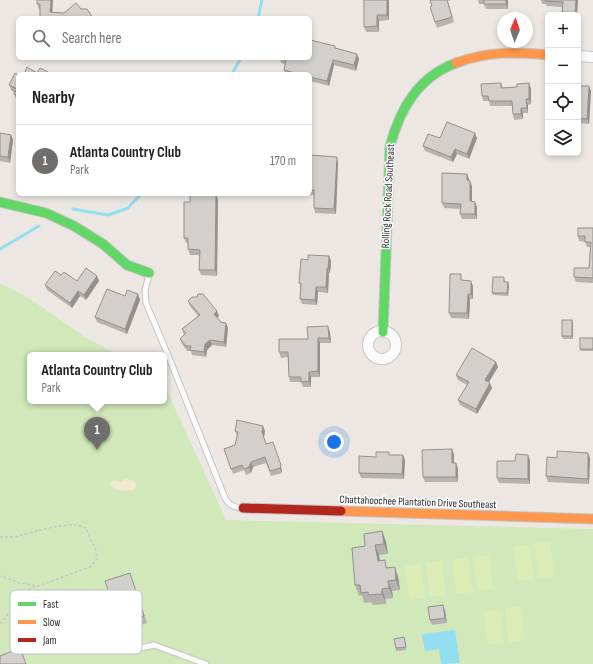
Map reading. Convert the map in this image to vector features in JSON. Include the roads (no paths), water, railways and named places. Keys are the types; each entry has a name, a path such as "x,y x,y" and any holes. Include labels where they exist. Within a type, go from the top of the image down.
{"street":[{"name":"Rolling Rock Road Southeast","path":"383,332 390,146 394,129 403,110 417,89 443,68 464,60 500,52 545,55"},
{"path":"581,56 593,57"},
{"path":"0,202 46,214 74,226 103,244 127,265 149,273"},
{"name":"Chattahoochee Plantation Drive Southeast","path":"243,508 593,519"}],"lane":[{"path":"149,273 145,290 146,303 167,352"},
{"path":"167,353 225,498 229,504 234,507 243,508"},
{"path":"142,647 154,644 206,664"}],"water":[{"path":"455,630 460,663 441,664 439,649 425,651 422,634"}],"waterway":[{"path":"258,16 262,0"},
{"path":"233,72 240,60"},
{"path":"73,209 108,215 128,208 139,196"},
{"path":"0,249 39,226"}],"place":[{"name":"Atlanta Country Club","path":"97,450"}]}
